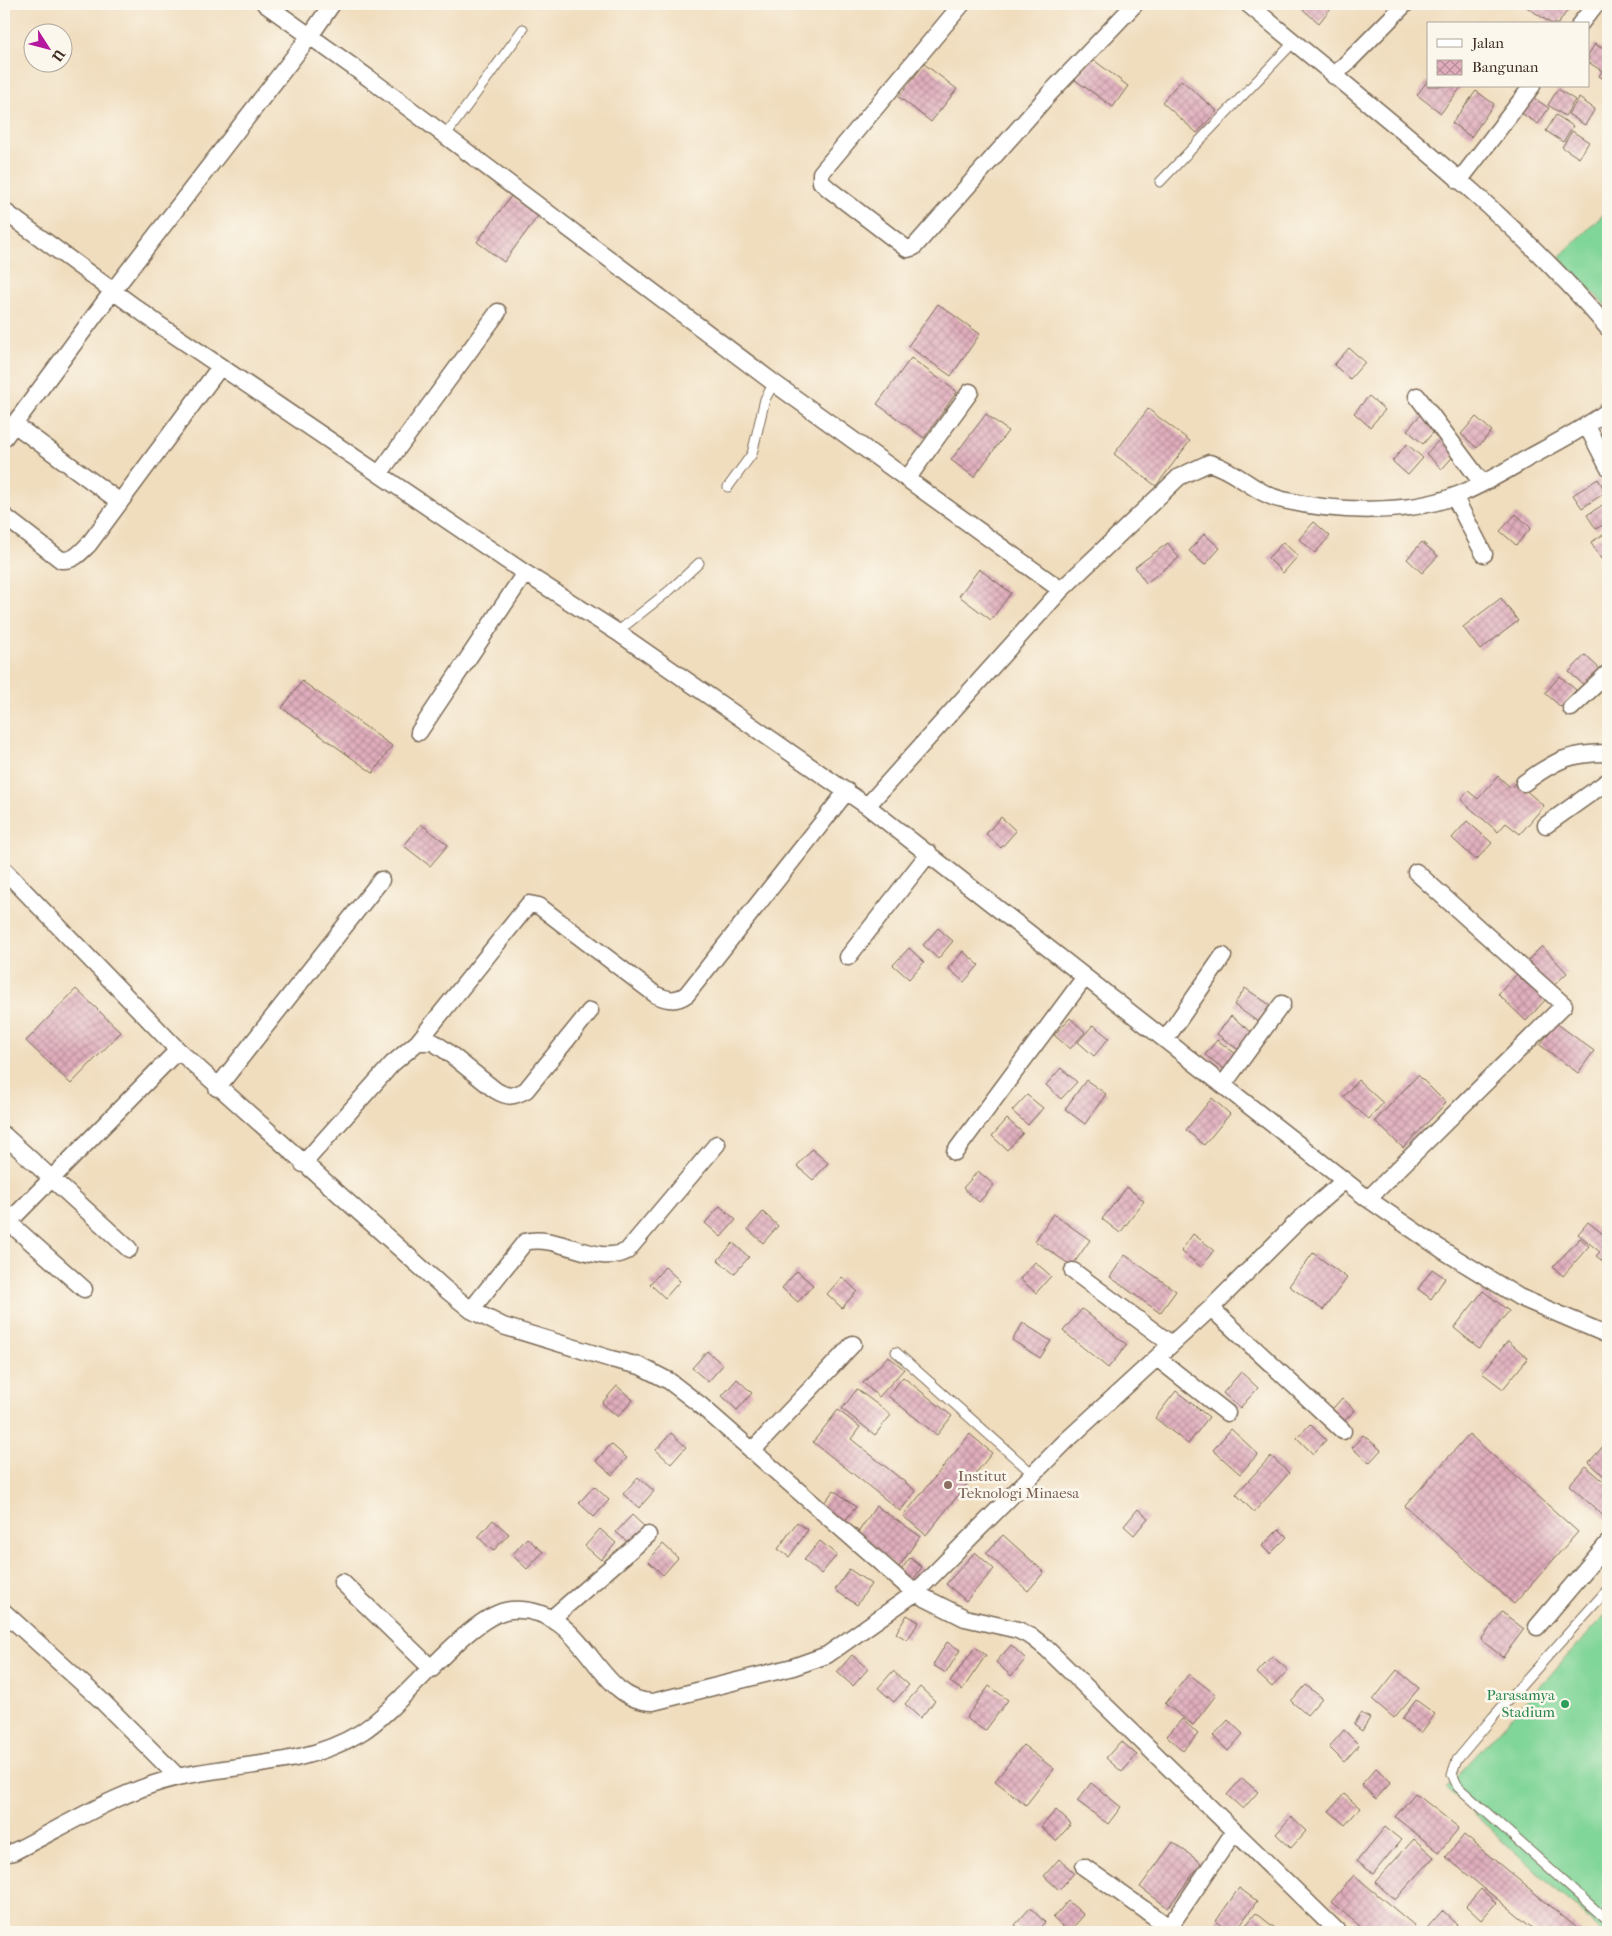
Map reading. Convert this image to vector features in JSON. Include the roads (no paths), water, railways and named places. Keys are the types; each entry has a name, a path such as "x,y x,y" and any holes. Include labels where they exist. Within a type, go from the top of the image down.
{"street":[{"path":"265,4 370,79 774,383 1060,590"},
{"path":"4,438 112,292 310,36 332,4"},
{"path":"962,4 821,173 821,182 906,249 914,247 1050,93 1135,4"},
{"path":"1248,4 1460,180 1572,286 1608,328"},
{"path":"1334,76 1405,4"},
{"path":"1582,22 1596,4"},
{"path":"1460,180 1530,88"},
{"path":"4,210 112,292 525,573 617,632 868,806 1368,1199 1444,1251 1519,1298 1608,1335"},
{"path":"378,474 498,312"},
{"path":"4,516 61,560 70,560 89,544 220,366"},
{"path":"907,479 970,392"},
{"path":"1417,396 1482,484"},
{"path":"868,806 1060,590 1178,477 1209,463 1224,467 1263,493 1280,500 1305,505 1358,510 1401,508 1454,496 1482,484 1587,426 1608,412"},
{"path":"14,424 120,502"},
{"path":"1587,426 1608,466"},
{"path":"1454,496 1484,554"},
{"path":"418,732 525,573"},
{"path":"1571,708 1608,673"},
{"path":"1524,783 1550,764 1564,758 1588,753 1608,753"},
{"path":"1546,825 1608,781"},
{"path":"303,1164 392,1064 418,1042 529,904 539,906 656,995 666,999 680,999 687,994 847,791"},
{"path":"848,956 929,853"},
{"path":"4,870 217,1088 471,1310 503,1326 640,1366 662,1377 700,1404 915,1593 965,1618 1018,1630 1032,1637 1046,1648 1338,1932"},
{"path":"1368,1199 1564,1005 1416,872"},
{"path":"217,1088 382,880"},
{"path":"1165,1040 1223,956"},
{"path":"955,1152 1086,977"},
{"path":"1223,1085 1282,1004"},
{"path":"418,1042 433,1042 495,1090 506,1097 515,1096 526,1090 590,1011"},
{"path":"84,1289 5,1223 178,1050"},
{"path":"4,1136 128,1249"},
{"path":"471,1310 525,1242 544,1241 610,1256 627,1251 717,1144"},
{"path":"4,1854 29,1844 123,1795 178,1777 291,1761 329,1749 361,1733 387,1713 465,1635 486,1618 510,1610 534,1612 551,1619 578,1640 620,1691 640,1702 652,1702 793,1667 827,1655 915,1593 1034,1474 1211,1308 1293,1226 1344,1181"},
{"path":"1073,1271 1171,1344"},
{"path":"1211,1308 1343,1431"},
{"path":"752,1451 853,1344"},
{"path":"1157,1358 1227,1413"},
{"path":"551,1619 648,1535"},
{"path":"1537,1627 1608,1543"},
{"path":"342,1582 432,1669"},
{"path":"4,1612 102,1700 178,1777"},
{"path":"1084,1867 1167,1930 1234,1832"}],"lane":[{"path":"445,136 523,29"},
{"path":"1160,182 1294,42"},
{"path":"728,487 752,454 765,399 774,383"},
{"path":"617,632 670,590 698,563"},
{"path":"896,1352 1034,1474"},
{"path":"1608,1589 1457,1760 1452,1774 1458,1787 1608,1921"}],"place":[{"name":"Institut Teknologi Minaesa","path":"948,1485"},
{"name":"Parasamya Stadium","path":"1565,1704"}]}
